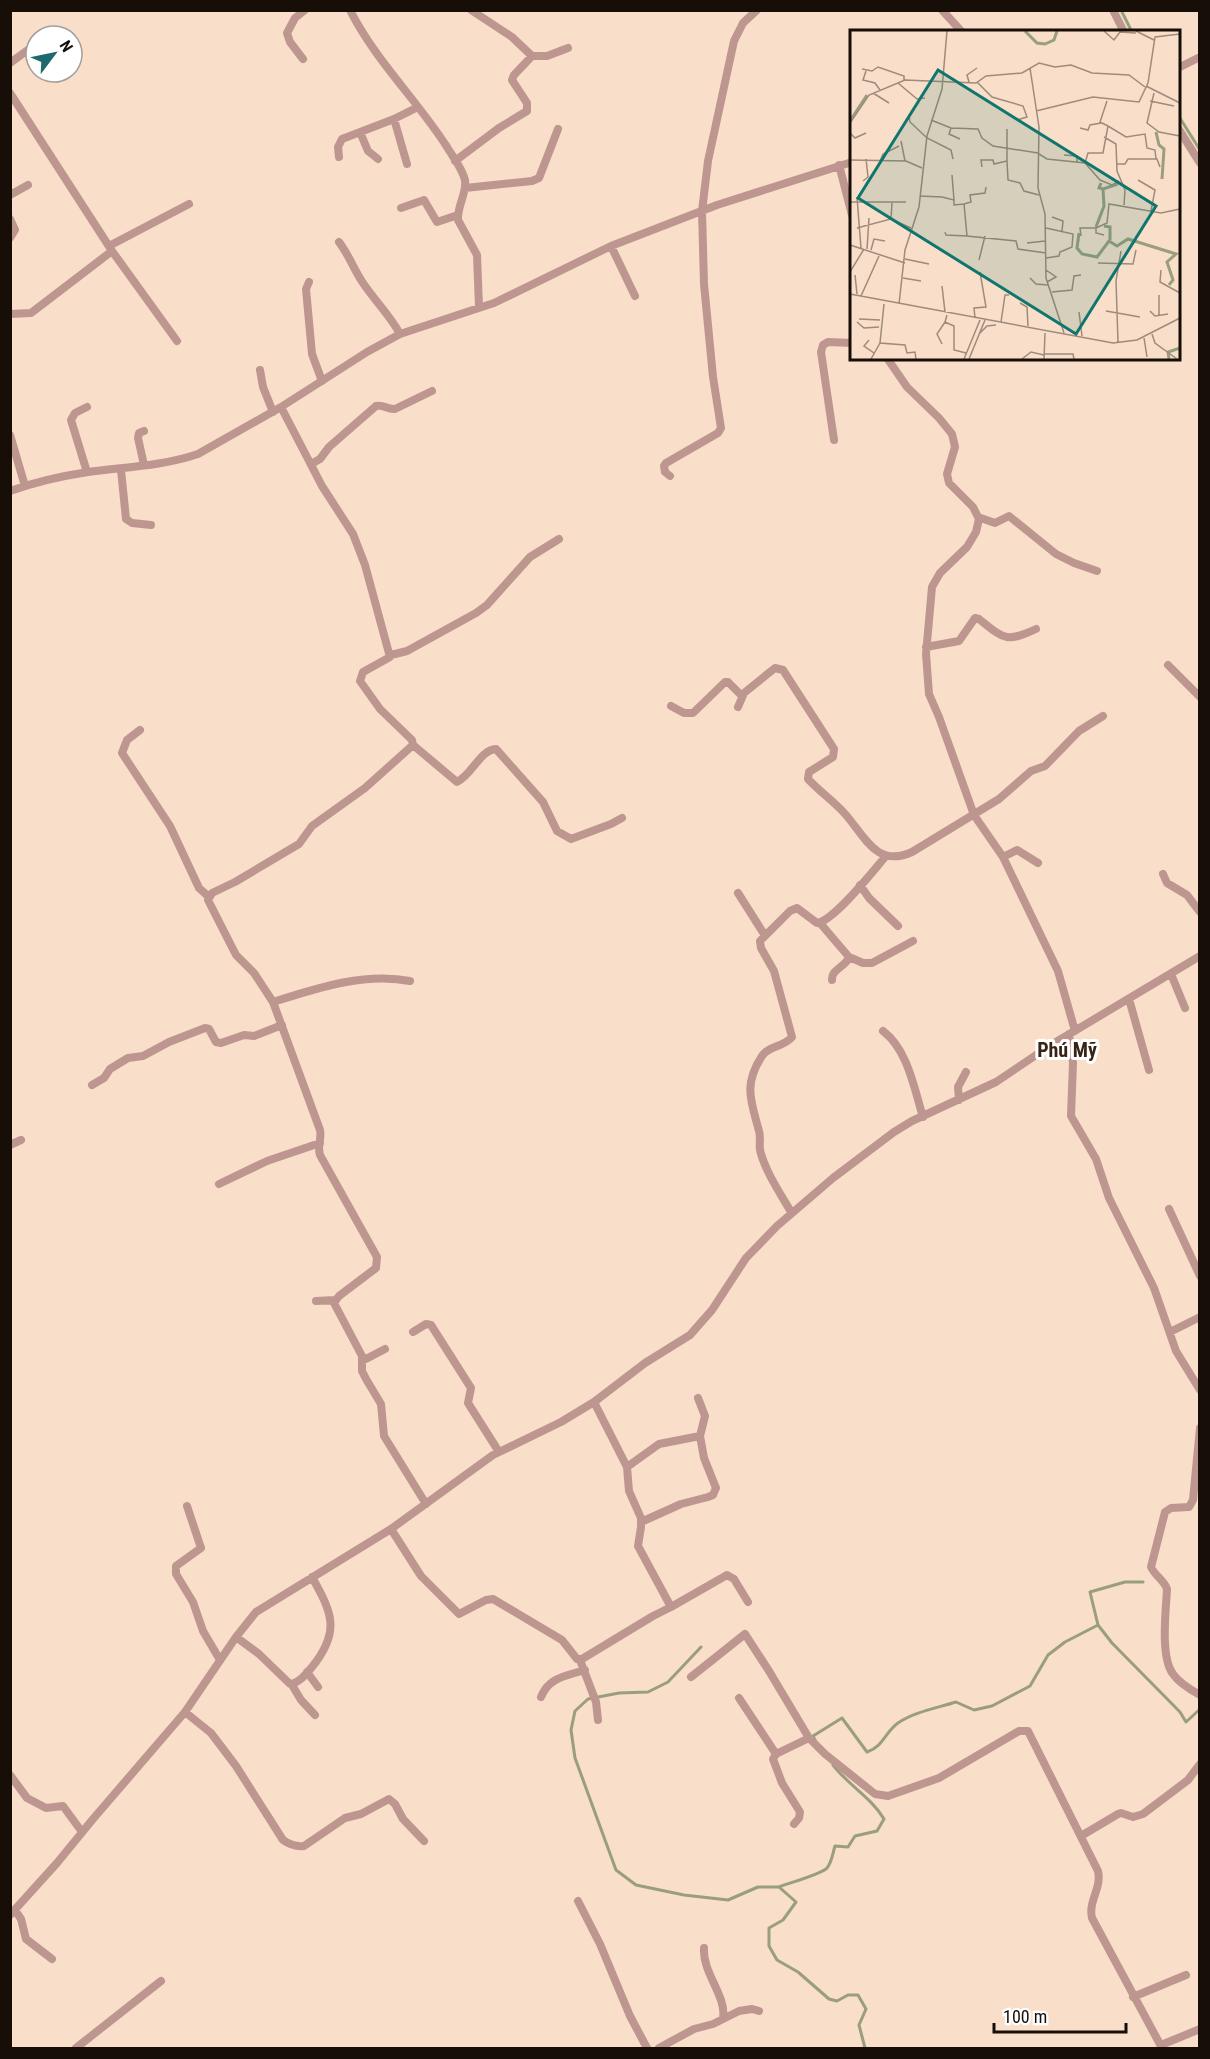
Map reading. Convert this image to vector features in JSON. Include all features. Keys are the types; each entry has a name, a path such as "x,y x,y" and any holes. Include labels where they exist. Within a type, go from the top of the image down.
{"street":[{"path":"303,59 290,42 287,33 295,18 305,10"},
{"path":"350,10 373,47 418,107 464,176 465,188 458,220 477,255 479,307"},
{"path":"471,10 512,37 532,56 547,56 568,48"},
{"path":"670,476 665,472 666,463 718,433 721,428 713,377 704,284 702,211 708,161 734,41 743,23 757,10"},
{"path":"942,10 960,30"},
{"path":"1113,10 1123,30"},
{"path":"10,63 24,53"},
{"path":"455,161 499,128 527,111 527,103 512,80 532,56"},
{"path":"1180,67 1200,57"},
{"path":"10,93 110,249 177,341"},
{"path":"339,157 340,140 418,107"},
{"path":"394,119 407,164"},
{"path":"465,188 532,181 540,178 558,129"},
{"path":"1180,130 1200,163"},
{"path":"360,132 368,151 378,159"},
{"path":"10,491 87,472 121,470 198,454 281,408 367,352 400,334 494,303 610,246 702,211 850,162"},
{"path":"838,165 850,208"},
{"path":"10,195 28,185"},
{"path":"401,208 424,200 436,222 458,215"},
{"path":"10,314 31,313 110,249 189,204"},
{"path":"10,219 15,230 10,238"},
{"path":"339,242 350,256 364,285 392,318 400,334"},
{"path":"610,246 635,296"},
{"path":"309,282 306,290 312,354 322,381"},
{"path":"834,440 821,352 823,345 828,342 850,343"},
{"path":"888,360 908,387 952,434 955,447 947,474 949,483 973,507 978,517 976,532 967,547 940,573 932,587 926,647 929,694 974,815 1003,857 1058,971 1072,1033 1071,1116 1094,1154 1110,1198 1154,1288 1178,1354 1200,1390"},
{"path":"260,370 263,387 273,412"},
{"path":"311,464 320,459 329,447 376,406 395,409 432,391"},
{"path":"87,407 75,413 71,420 87,472"},
{"path":"281,408 311,464 351,530 365,565 390,655"},
{"path":"144,431 139,433 138,438 144,465"},
{"path":"10,435 25,486"},
{"path":"121,470 126,519 132,523 151,525"},
{"path":"978,517 995,523 1009,516 1056,554 1074,564 1098,571"},
{"path":"559,539 530,557 487,605 476,613 407,651 390,655 386,661 363,672 360,681 381,709 412,740 413,745 457,782 465,777 490,750 496,749 543,802 557,831 568,838 574,839 622,818"},
{"path":"926,647 959,641 975,618 1007,638 1016,638 1036,629"},
{"path":"1168,665 1200,697"},
{"path":"738,707 742,696 775,668 783,670 834,749 833,757 809,772 808,779 820,793 843,812 865,842 886,856 905,855 912,852 974,815 1011,790 1031,771 1045,766 1079,730 1103,716"},
{"path":"671,705 684,712 693,713 725,682 728,682 742,696"},
{"path":"140,730 127,740 122,753 173,831 199,888 208,897 236,955 254,973 273,1002 320,1130 319,1151 323,1161 376,1254 378,1261 376,1268 335,1300 316,1301"},
{"path":"208,897 298,844 312,826 365,788 413,745"},
{"path":"1003,857 1017,850 1038,863"},
{"path":"820,923 834,912 886,856"},
{"path":"1163,874 1167,883 1187,895 1200,912"},
{"path":"860,885 869,898 898,926"},
{"path":"738,893 764,934"},
{"path":"791,1212 760,1151 760,1137 749,1094 750,1080 762,1056 792,1037 774,971 760,944 764,934 790,911 797,908 820,923 849,957 863,963 872,963 913,941"},
{"path":"52,1959 26,1939 21,1919 13,1912 185,1712 236,1637 259,1610 391,1529 499,1452 561,1422 594,1402 695,1331 712,1310 746,1258 791,1212 894,1132 996,1082 1200,956"},
{"path":"832,980 834,973 847,962 849,957"},
{"path":"1171,974 1185,1008"},
{"path":"273,1002 310,990 367,978 396,978 410,981"},
{"path":"1129,999 1149,1070"},
{"path":"92,1085 104,1078 110,1069 128,1058 143,1056 169,1041 205,1028 209,1029 216,1042 221,1043 244,1035 254,1036 282,1024"},
{"path":"883,1031 896,1042 923,1117"},
{"path":"959,1100 958,1088 966,1072"},
{"path":"10,1145 21,1140"},
{"path":"219,1184 267,1161 320,1143"},
{"path":"1169,1209 1197,1262 1200,1276"},
{"path":"335,1300 336,1308 362,1356 366,1379 382,1407 384,1436 426,1504"},
{"path":"1170,1332 1200,1317"},
{"path":"413,1332 426,1323 431,1325 471,1388 468,1402 499,1452"},
{"path":"362,1361 385,1349"},
{"path":"641,1522 681,1504 708,1497 715,1492 716,1488 704,1458 700,1436 705,1416 698,1398"},
{"path":"594,1402 627,1467 629,1491 641,1522 638,1546 671,1607"},
{"path":"1200,1428 1193,1500 1190,1507 1171,1508 1165,1512 1151,1567 1167,1589 1165,1641 1171,1671 1174,1676 1200,1695"},
{"path":"627,1467 659,1444 700,1436"},
{"path":"187,1506 201,1548 176,1566 176,1574 193,1602 203,1631 220,1660"},
{"path":"391,1529 421,1576 459,1614 486,1600 493,1599 561,1640 574,1657 580,1660 585,1670 596,1702 598,1720"},
{"path":"580,1660 727,1575 734,1579 748,1602"},
{"path":"292,1684 308,1672 319,1658 330,1632 329,1608 312,1577"},
{"path":"691,1677 745,1634 809,1738 862,1784 875,1794 885,1797 939,1778 1019,1731 1025,1730 1030,1735 1100,1877 1091,1909 1092,1918 1162,2047 1200,2029"},
{"path":"236,1637 292,1684 301,1700 315,1715"},
{"path":"541,1697 554,1680 585,1670"},
{"path":"308,1672 318,1687"},
{"path":"739,1698 776,1754"},
{"path":"185,1712 211,1733 288,1844 304,1846 345,1818 361,1814 389,1799 395,1803 403,1819 424,1841"},
{"path":"794,1824 800,1812 782,1783 773,1759 776,1754 809,1738"},
{"path":"1081,1836 1118,1814 1133,1817 1143,1814 1188,1780 1200,1764"},
{"path":"10,1775 27,1798 46,1808 63,1806 82,1832"},
{"path":"578,1901 647,2049"},
{"path":"704,1948 704,1959 722,2005 723,2018"},
{"path":"1133,1997 1186,1975"},
{"path":"76,2049 161,1981"},
{"path":"659,2049 694,2030 744,2010 759,2011"}],"waterway":[{"path":"1121,10 1131,30"},
{"path":"1180,118 1200,150"},
{"path":"1143,1582 1125,1582 1090,1592 1098,1625 1112,1643 1180,1712 1186,1722 1199,1710"},
{"path":"815,1740 813,1736 842,1718 867,1752 881,1743 898,1723 918,1713 956,1702 974,1710 992,1706 1030,1686 1048,1655 1065,1642 1098,1625"},
{"path":"701,1647 668,1682 648,1692 619,1693 588,1699 575,1711 571,1730 575,1758 616,1870 636,1885 684,1895 728,1900 758,1887 779,1887 796,1902 783,1920 769,1928 769,1946 777,1960 798,1972 829,1999 837,2001 848,1995 858,1995 866,2009 859,2025 865,2048"},
{"path":"779,1887 824,1870 830,1863 835,1846 848,1847 855,1836 877,1831 884,1819 873,1804 833,1765"}],"district":[{"name":"Phú Mỹ","path":"1067,1050"}]}
